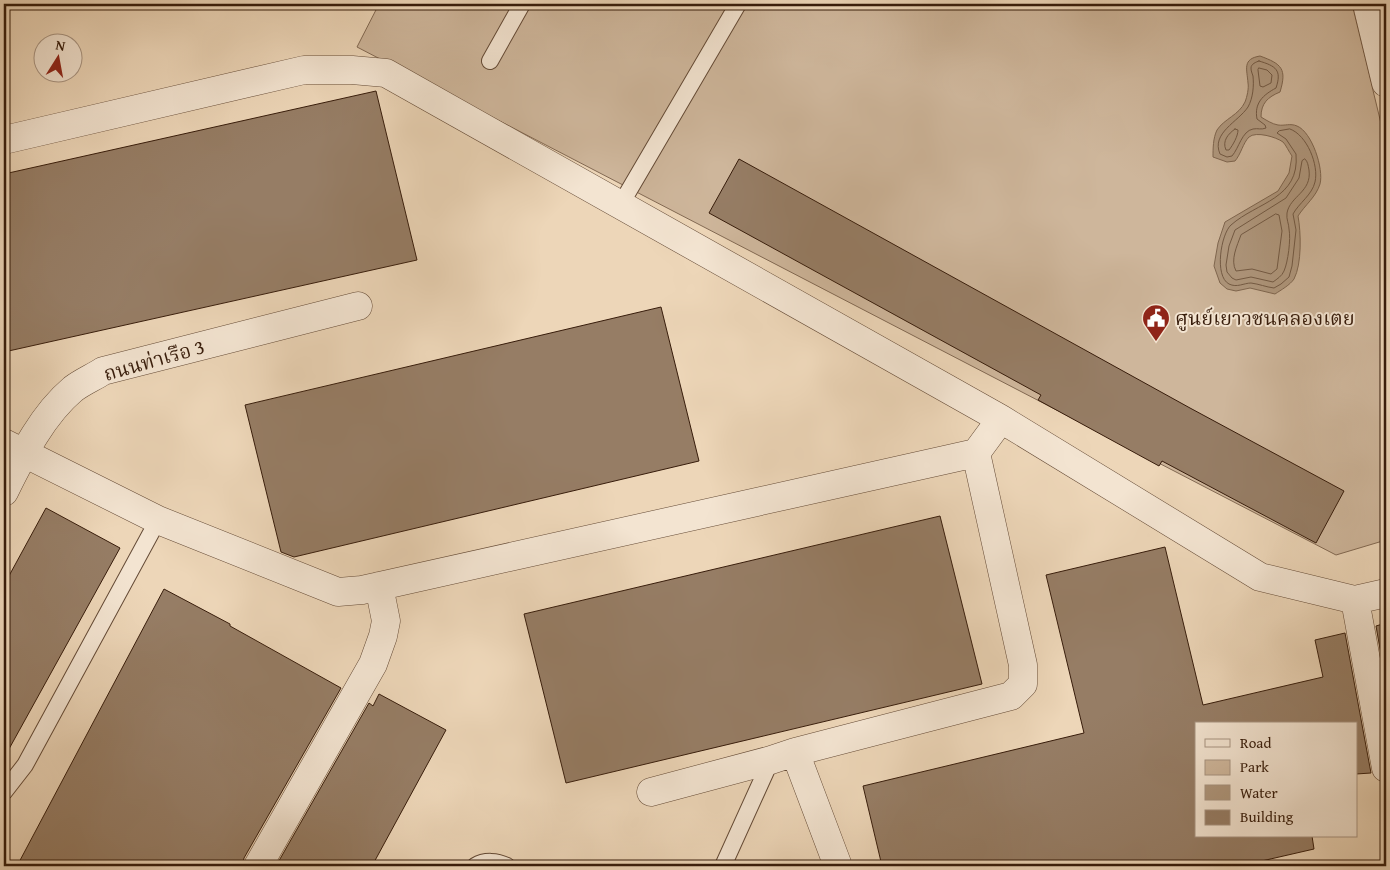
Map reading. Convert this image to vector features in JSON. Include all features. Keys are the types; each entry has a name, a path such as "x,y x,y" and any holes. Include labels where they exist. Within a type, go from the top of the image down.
{"street":[{"path":"1367,4 1386,84"},
{"path":"4,140 304,70 352,70 386,73 1001,419 1260,577 1355,600 1386,593"},
{"name":"ถนนท่าเรือ 3","path":"4,492 14,448 74,388 103,371 358,306"},
{"path":"14,448 158,520 338,592 362,590 976,453 1001,419"},
{"path":"652,792 1011,696 1023,684 1023,665 976,453"},
{"path":"258,866 373,664 386,621 379,586"},
{"path":"1355,600 1386,768"},
{"path":"783,756 838,866"}],"lane":[{"path":"490,61 522,4"},
{"path":"620,204 738,4"},
{"path":"4,792 25,765 158,520"},
{"path":"723,866 783,756"},
{"path":"475,866 481,863 498,861 507,866"}],"green space":[{"name":"ศูนย์เยาวชนคลองเตย","path":"379,4 1352,4 1386,144 1386,540 1336,555 357,47"}],"water":[{"path":"1260,56 1278,65 1283,73 1280,92 1266,101 1262,108 1261,117 1276,124 1297,126 1307,135 1316,152 1321,177 1316,193 1298,216 1300,248 1297,273 1290,283 1275,294 1250,288 1236,291 1227,289 1220,283 1214,266 1218,243 1225,222 1278,191 1289,173 1292,156 1283,142 1266,135 1252,135 1249,137 1235,161 1227,162 1213,157 1214,140 1217,130 1245,102 1248,87 1248,62 1254,57"}],"building":[{"path":"376,91 417,260 4,352 4,174"},
{"path":"739,159 1344,491 1316,543 1162,461 1159,466 1038,400 1041,395 709,213"},
{"path":"661,307 699,461 294,557 281,552 245,405"},
{"path":"46,508 120,548 4,758 4,585"},
{"path":"940,516 982,684 566,783 524,614"},
{"path":"1165,547 1203,705 1323,677 1315,640 1345,633 1371,773 1358,774 1358,722 1195,722 1195,838 1312,838 1314,849 1240,866 882,866 863,786 1084,733 1046,575"},
{"path":"164,589 230,624 230,626 341,688 244,858 242,866 17,866"},
{"path":"1386,623 1386,683 1376,626"},
{"path":"379,694 446,730 372,866 276,866 369,703 373,706"}],"place":[{"name":"ศูนย์เยาวชนคลองเตย","path":"1156,342"}]}
